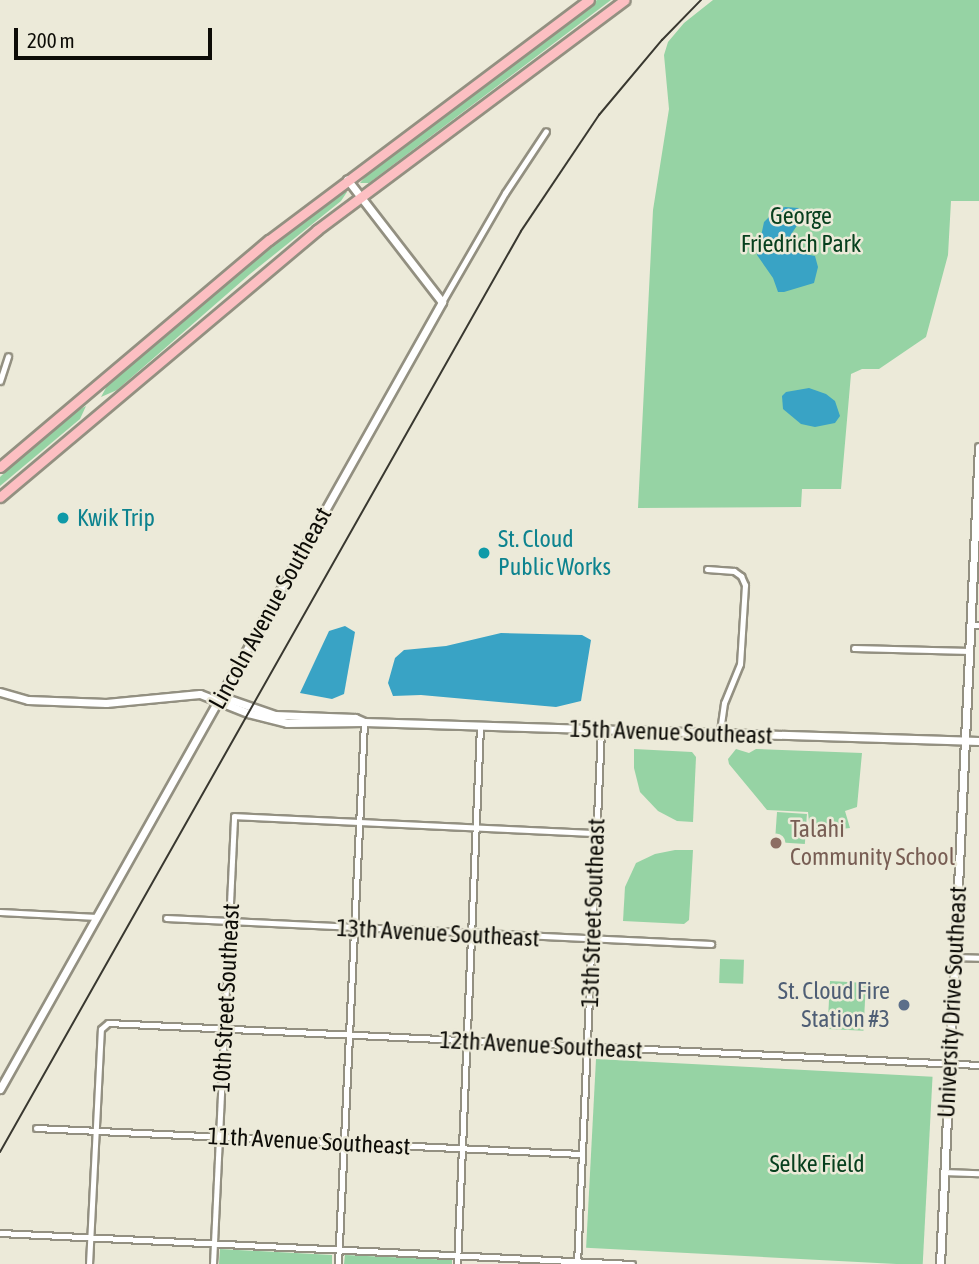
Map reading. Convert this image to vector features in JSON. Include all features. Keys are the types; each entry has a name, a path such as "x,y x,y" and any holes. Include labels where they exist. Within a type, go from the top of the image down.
{"highway":[{"path":"0,467 191,304 347,179 589,0"},
{"path":"0,497 242,291 361,197 625,0"}],"street":[{"name":"Lincoln Avenue Southeast","path":"0,1089 442,302 505,193 546,131"},
{"path":"347,179 442,302"},
{"path":"0,381 8,356"},
{"name":"University Drive Southeast","path":"940,1264 965,742 970,651 975,625 979,447"},
{"path":"706,569 734,571 741,576 745,585 740,664 725,701 720,733"},
{"path":"854,648 970,651"},
{"name":"15th Avenue Southeast","path":"0,692 28,700 106,703 200,694 219,700 226,698 275,715 355,718 364,722 979,741"},
{"path":"338,1264 364,722"},
{"path":"457,1264 480,727"},
{"name":"13th Street Southeast","path":"577,1263 601,730"},
{"name":"10th Street Southeast","path":"214,1264 234,816 359,820"},
{"path":"359,820 596,833"},
{"path":"0,912 97,917"},
{"name":"13th Avenue Southeast","path":"166,918 471,935 711,944"},
{"path":"954,957 979,958"},
{"name":"12th Avenue Southeast","path":"96,1130 103,1025 224,1028 979,1065"},
{"name":"11th Avenue Southeast","path":"36,1128 582,1154"},
{"path":"89,1264 96,1130"},
{"path":"943,1172 979,1174"},
{"path":"0,1233 632,1264"}],"green space":[{"path":"597,0 611,0 369,183 360,183 371,170"},
{"name":"George Friedrich Park","path":"713,0 979,0 979,201 951,201 948,255 926,337 879,369 862,369 851,374 841,489 802,489 801,507 638,508 653,210 669,109 664,55 668,42 684,23"},
{"path":"347,192 341,201 250,274 117,390 101,397 107,386 243,267 334,195"},
{"path":"86,406 80,419 0,486 0,477 35,444 69,415"},
{"path":"634,749 692,752 696,757 693,822 677,821 658,811 640,792 634,768"},
{"path":"736,749 749,753 756,749 862,753 857,807 845,811 850,828 841,829 831,821 826,833 819,835 813,832 808,812 767,810 729,764 728,759"},
{"path":"777,812 807,814 805,844 775,842"},
{"path":"693,850 689,920 684,924 623,921 625,887 636,863 655,854"},
{"path":"720,959 744,960 743,984 719,983"},
{"path":"830,981 866,983 863,1031 827,1029"},
{"name":"Selke Field","path":"596,1059 933,1077 923,1264 586,1248"},
{"path":"220,1249 332,1255 332,1264 219,1264"},
{"path":"345,1255 452,1260 452,1264 344,1264"}],"water":[{"path":"785,207 799,208 804,215 786,242 789,251 815,256 818,267 814,283 778,292 773,278 757,255 764,222 776,210"},
{"path":"809,388 826,394 835,401 840,416 835,423 815,427 801,424 783,409 782,396 786,392"},
{"path":"345,626 355,632 344,694 332,699 300,693 329,631"},
{"path":"501,633 582,635 591,640 581,701 556,707 421,695 393,696 388,683 395,658 404,650 446,646"}],"railway":[{"path":"0,1152 521,231 599,115 662,40 701,0"}],"place":[{"name":"Kwik Trip","path":"63,518"},
{"name":"St. Cloud Public Works","path":"484,553"},
{"name":"Talahi Community School","path":"776,843"},
{"name":"St. Cloud Fire Station #3","path":"904,1005"}]}
